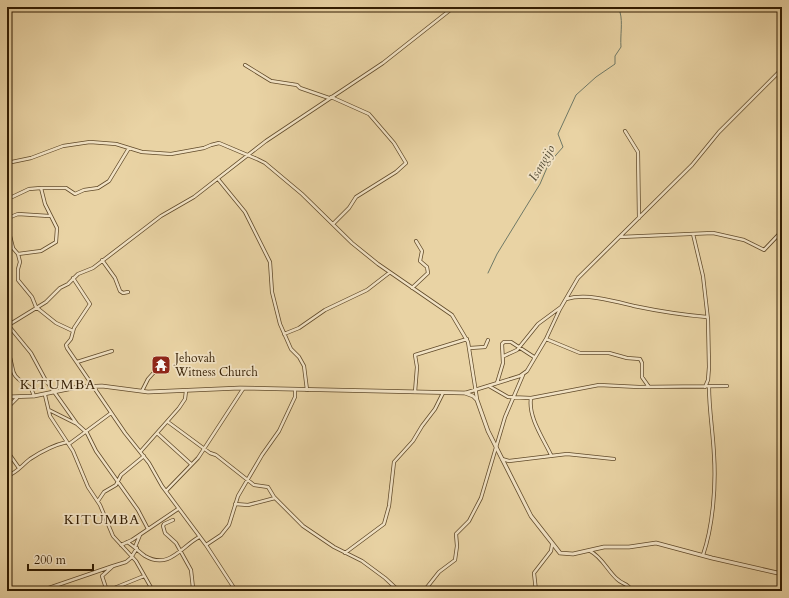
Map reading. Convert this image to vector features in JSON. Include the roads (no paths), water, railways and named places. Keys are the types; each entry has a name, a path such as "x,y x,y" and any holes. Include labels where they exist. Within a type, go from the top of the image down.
{"street":[{"path":"77,424 29,351 7,325 46,302 60,288 68,284 72,278 80,272 93,268 161,216 181,205 218,179 247,154 330,97 383,63 454,7"},
{"path":"245,65 271,81 297,85 300,88 330,97 369,114 394,143 406,163 396,172 356,197 349,208 333,224"},
{"path":"424,591 439,572 455,560 457,546 456,534 469,520 479,504 505,417 515,397 523,375 546,339 561,306 578,278 692,165 719,132 782,69"},
{"path":"625,131 638,152 639,218"},
{"path":"7,163 31,158 59,147 90,142 116,144 142,152 174,154 204,148 219,143 265,163 302,194 352,242 390,273 449,313 467,339 470,348 477,400 488,431 497,446 530,516 558,552 565,554 590,551 604,547 629,547 656,543 782,574"},
{"path":"7,196 10,198 36,187 66,188 75,194 84,190 98,188 111,179 129,148"},
{"path":"218,179 245,212 270,262 272,295 280,324 291,349 300,357 304,366 307,391"},
{"path":"18,254 41,251 55,244 57,228 50,216 41,188"},
{"path":"50,216 46,214 18,214 8,218 7,224 13,248 18,254 20,262 18,269 18,280 32,297 36,307 56,323 73,331"},
{"path":"619,237 705,233 720,234 744,240 764,250 782,231"},
{"path":"693,234 703,276 708,317 709,367 708,380 705,387"},
{"path":"412,288 428,273 427,267 420,261 422,251 416,241"},
{"path":"7,247 13,248"},
{"path":"102,260 115,278 120,291 123,293 128,292"},
{"path":"284,334 299,328 325,310 367,290 390,273"},
{"path":"72,278 90,303 73,331 72,339 66,346 110,413 144,456 178,509 206,546 236,591"},
{"path":"566,299 574,297 599,298 635,306 708,317"},
{"path":"504,356 519,348 538,324 561,306"},
{"path":"415,392 417,367 415,355 467,339"},
{"path":"546,339 580,353 609,354 640,359 642,362 642,377 649,387"},
{"path":"470,348 485,347 488,340"},
{"path":"497,384 504,356 502,344 504,342 509,342 534,357"},
{"path":"7,350 14,376 31,388 34,396"},
{"path":"77,362 112,351"},
{"path":"142,391 148,379 156,369"},
{"path":"7,397 17,398 45,395 78,387 142,391 243,389 463,393 523,375"},
{"path":"516,377 520,383"},
{"path":"489,386 508,397 531,398 599,385 649,387 727,386"},
{"path":"702,555 711,520 714,485 714,456 709,387"},
{"path":"166,491 205,448 243,389"},
{"path":"141,452 183,403 186,391"},
{"path":"206,546 223,534 231,520 235,504 247,480 279,431 295,397 296,391"},
{"path":"345,553 384,524 389,506 394,462 413,441 435,409 443,393"},
{"path":"463,393 473,396 477,400"},
{"path":"45,395 50,416 68,443 89,490 98,501 112,533 132,556 153,591"},
{"path":"7,408 17,398"},
{"path":"531,398 530,406 534,418 551,455"},
{"path":"49,410 77,424 85,431 117,481 138,510 148,529"},
{"path":"7,476 15,473 19,468 49,447 78,439 85,431 110,413"},
{"path":"168,422 242,474 247,480 257,486 268,487 275,498 303,526 345,553 362,561 386,578 399,591"},
{"path":"158,434 191,464"},
{"path":"7,451 19,468"},
{"path":"502,458 510,461 551,455 575,454 614,459"},
{"path":"98,501 104,492 114,486 119,477 144,456"},
{"path":"235,504 248,505 275,498"},
{"path":"121,545 128,542 178,509"},
{"path":"173,520 164,524 163,527 168,538 175,541 182,551 191,570 193,588 196,591"},
{"path":"40,591 126,562 132,556 142,533"},
{"path":"128,542 145,556 161,561 168,560 199,537"},
{"path":"536,591 534,573 551,551 552,545"},
{"path":"590,551 597,556 617,579 626,583 632,591"},
{"path":"113,566 101,576 107,591 144,576"}],"waterway":[{"name":"Isangijo","path":"488,273 497,254 540,184 549,163 563,147 558,134 576,95 596,77 615,64 615,56 621,47 621,20 620,12 613,7"}],"place":[{"name":"Jehovah Witness Church","path":"161,365"}],"district":[{"name":"KITUMBA","path":"58,384"},
{"name":"KITUMBA","path":"102,519"}]}
